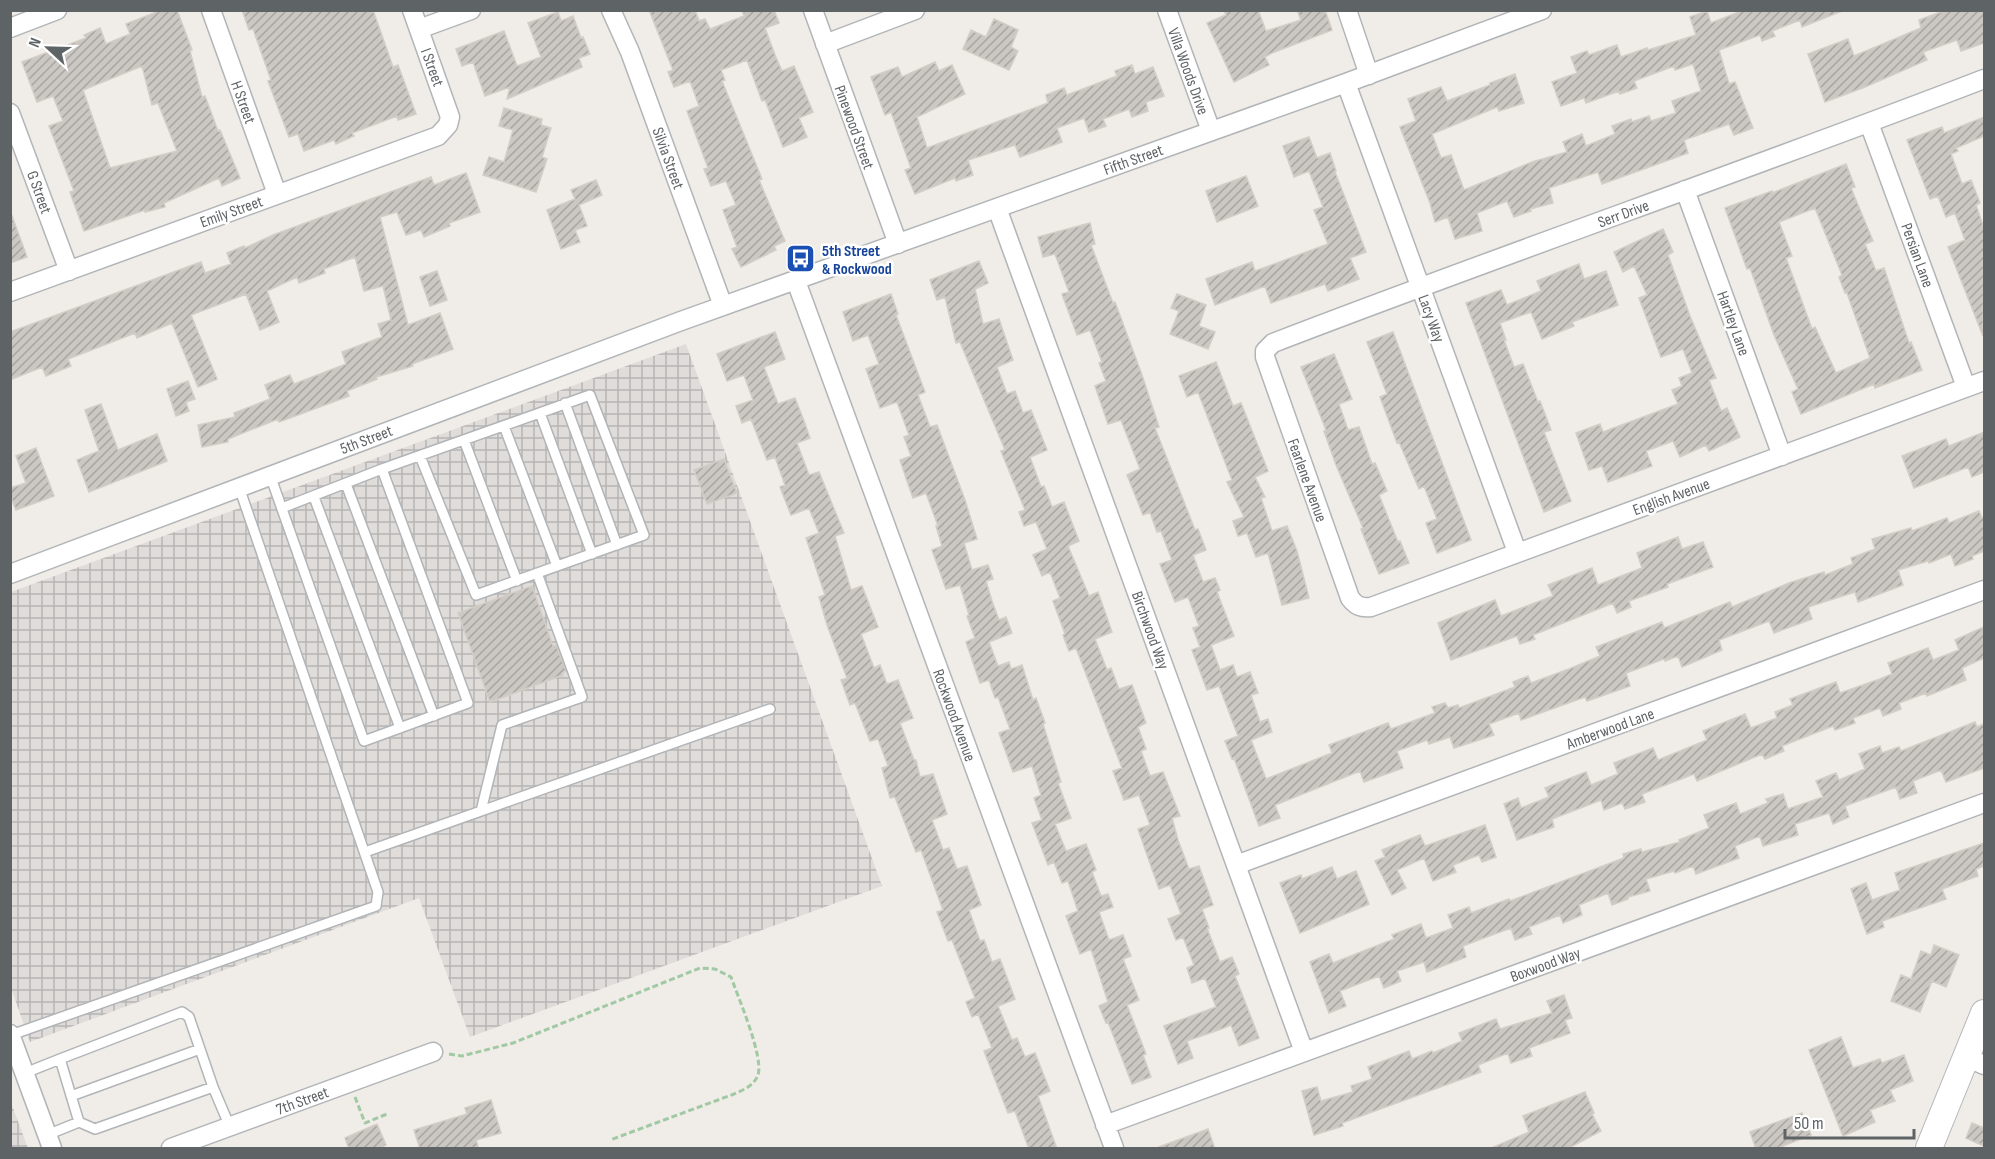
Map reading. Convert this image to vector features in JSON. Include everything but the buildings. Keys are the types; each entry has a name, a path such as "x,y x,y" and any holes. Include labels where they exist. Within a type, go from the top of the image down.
{"street":[{"path":"10,28 57,10"},
{"name":"H Street","path":"211,10 277,194"},
{"name":"I Street","path":"412,10 448,109 450,117 448,125"},
{"path":"420,29 471,10"},
{"name":"Silvia Street","path":"611,10 630,52 723,306"},
{"name":"Pinewood Street","path":"813,10 898,244"},
{"path":"825,44 915,10"},
{"name":"Villa Woods Drive","path":"1167,10 1211,130"},
{"path":"1347,10 1370,75"},
{"name":"Fifth Street","path":"723,306 1370,75 1542,10"},
{"name":"Serr Drive","path":"1265,351 1273,343 1420,286 1984,79"},
{"name":"Lacy Way","path":"1346,83 1517,552"},
{"name":"G Street","path":"10,113 69,271"},
{"name":"Persian Lane","path":"1869,123 1966,387"},
{"name":"Emily Street","path":"10,292 438,136 448,125"},
{"name":"Hartley Lane","path":"1685,190 1782,456"},
{"name":"Birchwood Way","path":"997,208 1304,1052"},
{"name":"Rockwood Avenue","path":"796,281 1114,1149"},
{"name":"5th Street","path":"10,574 723,306"},
{"name":"Fearlene Avenue","path":"1265,351 1266,364 1350,598 1358,606"},
{"name":"English Avenue","path":"1358,606 1371,607 1984,381"},
{"name":"Amberwood Lane","path":"1236,865 1984,590"},
{"name":"Boxwood Way","path":"1105,1125 1984,803"},
{"path":"1929,1149 1975,1061 1984,1013"},
{"path":"11,1035 50,1142"},
{"name":"7th Street","path":"171,1149 433,1052"}],"lane":[{"path":"282,508 420,456 566,404 590,394 644,535 476,595 420,456"},
{"path":"566,404 617,545"},
{"path":"540,413 592,554"},
{"path":"504,426 557,566"},
{"path":"464,440 517,581"},
{"path":"270,476 364,741 468,704 382,470"},
{"path":"346,484 434,716"},
{"path":"11,1035 376,906 378,891 239,487"},
{"path":"314,497 400,728"},
{"path":"481,811 502,725 582,697 537,573"},
{"path":"365,852 770,709"},
{"path":"25,1073 182,1012 189,1017 211,1088 230,1127"},
{"path":"71,1095 200,1049"},
{"path":"60,1059 79,1122 95,1130 211,1088"},
{"path":"50,1142 79,1122"}],"path":[{"path":"433,1052 462,1056 513,1043 700,968 715,969 731,977 759,1058 758,1074 751,1086 610,1140"},
{"path":"350,1083 365,1123 387,1114"}],"shaded area":[{"path":"686,344 882,886 470,1037 419,898 30,1042 11,988 11,592"},
{"path":"11,1103 28,1148 11,1148"}],"place":[{"name":"5th Street & Rockwood","path":"801,259"}]}
